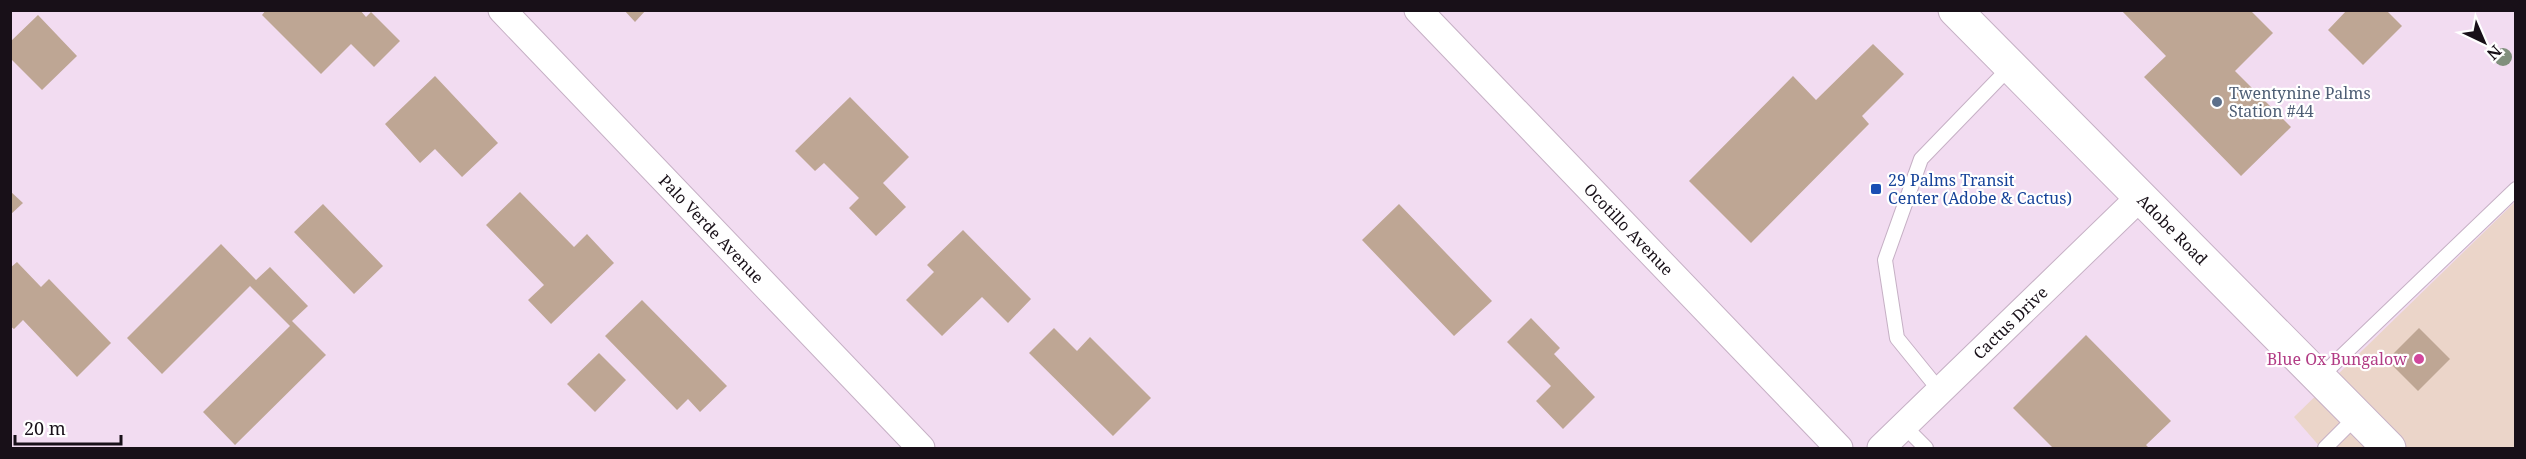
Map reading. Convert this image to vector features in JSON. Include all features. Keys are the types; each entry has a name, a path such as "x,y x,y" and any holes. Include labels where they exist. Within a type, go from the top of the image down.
{"street":[{"name":"Palo Verde Avenue","path":"502,10 921,448"},
{"name":"Ocotillo Avenue","path":"1418,10 1839,448"},
{"name":"Adobe Road","path":"1955,10 2389,448"},
{"name":"Cactus Drive","path":"1881,448 2139,198"}],"lane":[{"path":"1940,391 1897,338 1886,260 1921,159 2010,67"},
{"path":"2319,378 2516,189"},
{"path":"2325,448 2357,416"},
{"path":"1904,426 1926,448"}],"shaded area":[{"path":"2515,202 2515,448 2321,448 2294,417"}],"building":[{"path":"266,10 360,10 366,17 371,12 400,41 374,67 351,44 321,74 262,15"},
{"path":"624,10 646,10 635,22"},
{"name":"Twentynine Palms Station #44","path":"2121,10 2250,10 2273,33 2235,71 2291,127 2241,176 2144,77 2166,56"},
{"path":"2347,10 2386,10 2402,26 2363,65 2328,30"},
{"path":"38,15 77,56 42,90 10,58 10,42"},
{"path":"1873,44 1904,74 1862,116 1869,124 1751,243 1689,181 1793,76 1816,100"},
{"path":"435,76 498,143 462,177 435,149 420,163 385,124"},
{"path":"850,97 909,157 883,183 906,207 876,236 849,208 859,198 824,163 815,171 795,151"},
{"path":"10,191 23,203 10,215"},
{"path":"520,192 574,247 587,234 614,263 551,324 528,300 544,285 486,225"},
{"path":"323,204 383,266 354,294 294,232"},
{"path":"1399,204 1492,301 1454,336 1362,240"},
{"path":"963,230 1031,299 1008,323 982,297 942,336 906,300 934,272 927,265"},
{"path":"221,244 256,280 270,267 308,306 292,321 326,355 235,445 203,412 290,326 250,286 162,374 127,338"},
{"path":"17,262 41,287 49,279 111,343 77,377 23,320 14,329 10,326 10,268"},
{"path":"642,300 727,386 700,412 688,399 677,410 605,336"},
{"path":"1531,318 1560,348 1554,354 1595,397 1563,429 1536,401 1551,386 1507,342"},
{"path":"1054,328 1077,351 1090,337 1151,398 1113,436 1029,353"},
{"name":"Blue Ox Bungalow","path":"2419,328 2450,359 2418,391 2387,360"},
{"path":"2086,335 2171,421 2146,445 2149,448 2053,448 2013,408"},
{"path":"599,353 626,380 595,412 567,384"}],"place":[{"name":"Twentynine Palms Station #44","path":"2217,102"},
{"name":"29 Palms Transit Center (Adobe & Cactus)","path":"1876,189"},
{"name":"Blue Ox Bungalow","path":"2419,359"}]}
